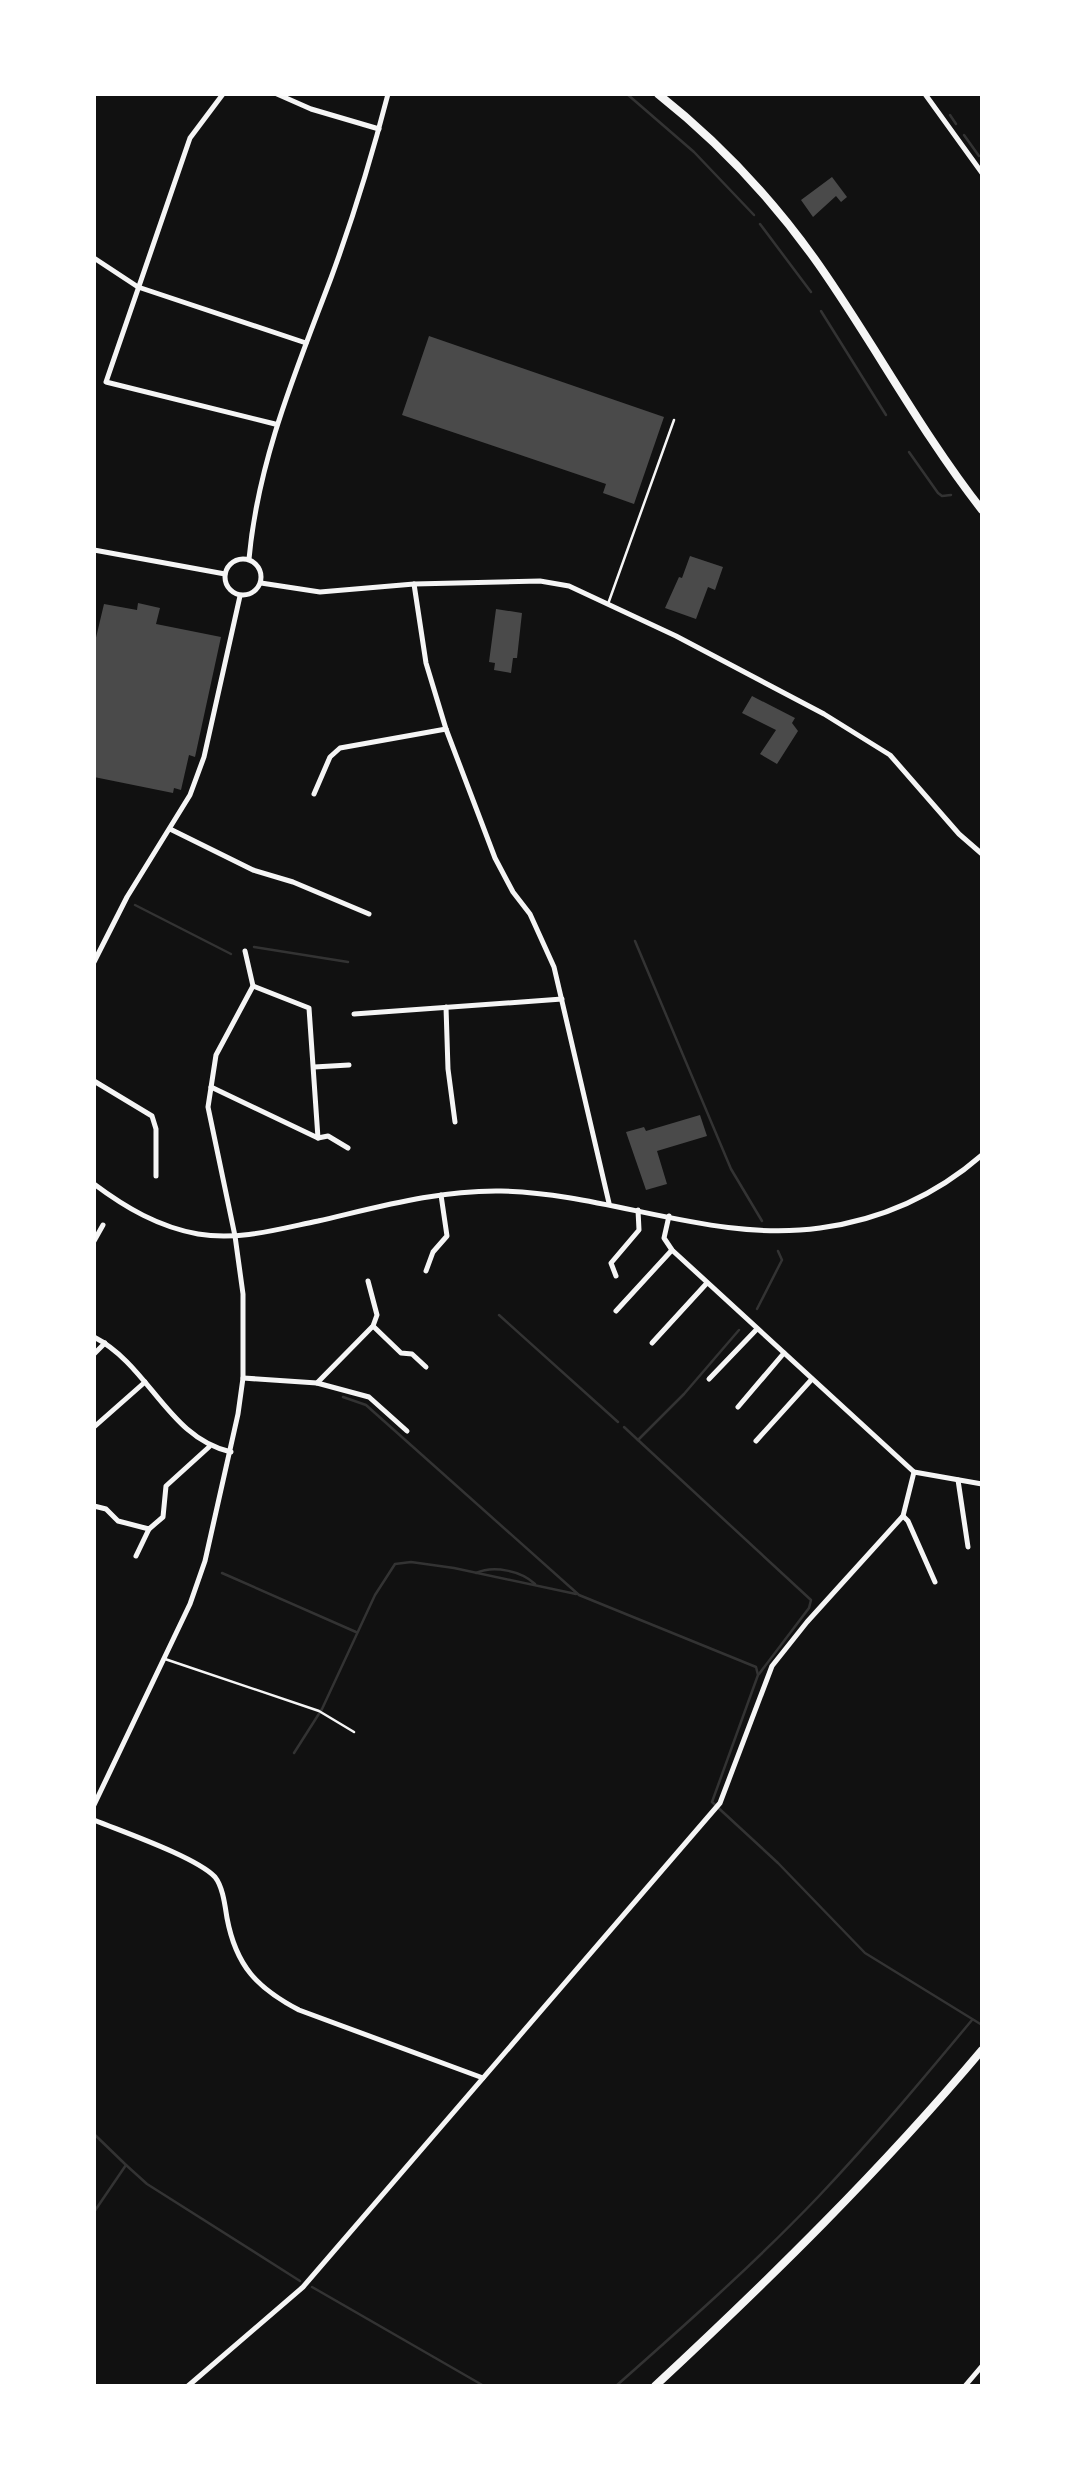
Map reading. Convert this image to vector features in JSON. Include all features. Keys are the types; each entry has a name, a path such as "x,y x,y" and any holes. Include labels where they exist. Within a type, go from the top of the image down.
{"main road":[{"path":"658,94 731,159 783,218 818,263 936,447 982,510"},
{"path":"655,2385 820,2230 931,2110 982,2050"}],"street":[{"path":"223,94 190,138 106,382 275,424"},
{"path":"277,94 311,109 379,129"},
{"path":"249,559 254,510 275,424 331,276 388,94"},
{"path":"925,94 982,173"},
{"path":"94,258 138,287 306,343"},
{"path":"94,550 225,574"},
{"path":"249,559 260,569 261,583 253,593 240,596 229,589 225,574 233,561 249,559"},
{"path":"261,583 320,592 414,584 540,580 569,586 824,714 890,755 959,834 982,853"},
{"path":"414,584 426,663 446,729 495,858 544,939 562,999 609,1203"},
{"path":"94,962 127,897 190,795 204,757 240,596"},
{"path":"314,794 330,757 340,748 446,729"},
{"path":"170,829 253,870 293,882 369,914"},
{"path":"94,1805 165,1659 205,1561 231,1452 243,1378 243,1294 235,1236 208,1107 216,1055 253,986 245,951"},
{"path":"253,986 309,1008 318,1138"},
{"path":"354,1014 562,999"},
{"path":"446,1007 448,1069 455,1122"},
{"path":"314,1067 349,1065"},
{"path":"94,1081 152,1116 156,1129 156,1176"},
{"path":"211,1087 318,1138 328,1136 348,1148"},
{"path":"94,1184 115,1200 159,1222 199,1234 235,1236 273,1231 441,1195 512,1192 609,1203 669,1216 774,1231 850,1223 892,1210 933,1190 982,1155"},
{"path":"426,1271 433,1252 447,1236 441,1195"},
{"path":"616,1276 611,1263 639,1230 638,1210"},
{"path":"669,1216 664,1238 672,1250 914,1472 982,1484"},
{"path":"94,1241 103,1225"},
{"path":"617,1311 672,1250"},
{"path":"317,1383 373,1326 377,1315 368,1281"},
{"path":"652,1343 707,1283"},
{"path":"373,1326 401,1353 412,1354 426,1367"},
{"path":"709,1379 757,1329"},
{"path":"94,1337 105,1343 145,1382 190,1433 209,1447 231,1452"},
{"path":"94,1354 105,1343"},
{"path":"738,1407 784,1353"},
{"path":"243,1378 317,1383 369,1397 407,1431"},
{"path":"757,1441 812,1379"},
{"path":"94,1427 145,1382"},
{"path":"136,1556 149,1529 163,1517 166,1486 209,1447"},
{"path":"188,2385 303,2287 720,1802 772,1666 807,1622 903,1516 914,1472"},
{"path":"958,1480 968,1547"},
{"path":"94,1506 106,1509 118,1521 149,1529"},
{"path":"903,1516 908,1521 935,1582"},
{"path":"94,1820 180,1856 215,1878 237,1954 259,1984 279,1999 299,2010 483,2078"},
{"path":"965,2385 982,2366"}],"lane":[{"path":"608,604 674,420"},
{"path":"165,1659 320,1712 354,1732"}],"building":[{"path":"832,177 847,197 841,202 836,196 813,217 801,200"},
{"path":"429,336 664,417 634,504 603,493 606,484 402,415"},
{"path":"690,556 723,567 715,590 708,587 696,619 665,608 679,577 682,578"},
{"path":"138,603 160,608 156,624 221,637 195,757 189,755 181,790 174,788 173,793 94,777 94,646 104,604 137,610"},
{"path":"496,609 522,613 517,658 513,658 511,673 494,670 495,663 489,662"},
{"path":"752,696 795,718 792,723 798,731 777,764 760,754 776,730 742,713"},
{"path":"700,1115 707,1136 657,1151 667,1184 646,1190 626,1132 644,1127 646,1131"}],"waterway":[{"path":"627,94 694,152 754,215"},
{"path":"950,115 956,124"},
{"path":"964,135 979,156"},
{"path":"760,224 811,292"},
{"path":"821,311 886,415"},
{"path":"909,452 938,493 942,496 951,495"},
{"path":"135,905 231,954"},
{"path":"635,941 731,1169 762,1221"},
{"path":"254,947 348,962"},
{"path":"757,1309 782,1260 778,1251"},
{"path":"499,1315 618,1422"},
{"path":"739,1330 684,1394 638,1440 811,1600 809,1608 759,1674"},
{"path":"343,1397 366,1405 579,1595 756,1667 758,1675 712,1802 778,1863 865,1953 982,2025"},
{"path":"624,1427 638,1440"},
{"path":"294,1753 322,1709 375,1595 395,1564 411,1562 454,1568 576,1594"},
{"path":"476,1573 507,1571 535,1584"},
{"path":"222,1573 356,1632"},
{"path":"616,2386 794,2222 877,2132 972,2020"},
{"path":"94,2134 126,2165"},
{"path":"94,2212 126,2165 147,2184 300,2281"},
{"path":"312,2287 484,2386"}]}
